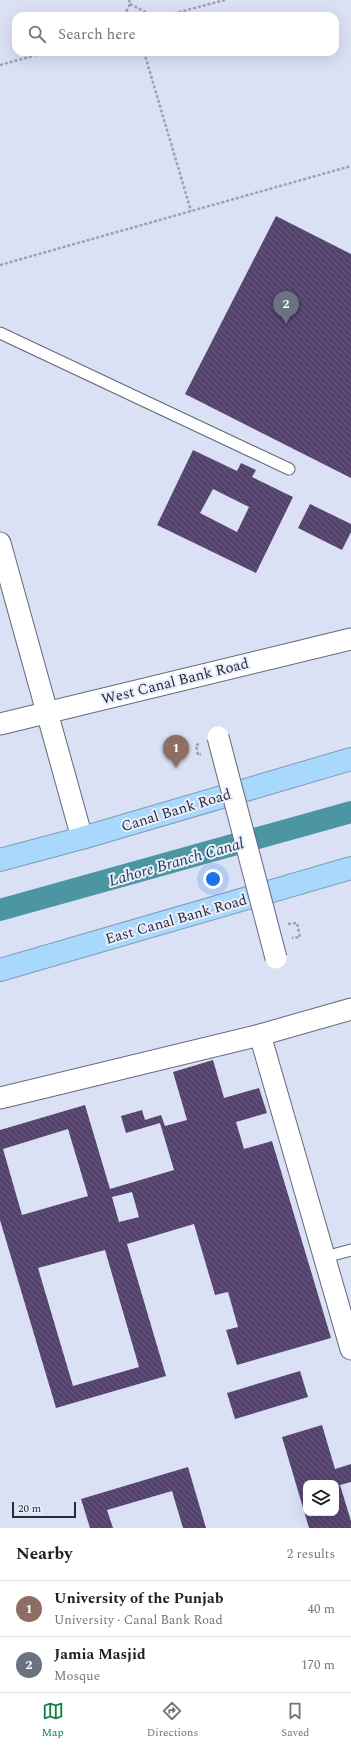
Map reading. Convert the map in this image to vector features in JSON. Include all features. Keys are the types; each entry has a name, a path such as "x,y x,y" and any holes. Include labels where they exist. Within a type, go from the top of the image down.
{"highway":[{"name":"Canal Bank Road","path":"0,860 82,838 351,759"},
{"name":"East Canal Bank Road","path":"0,970 351,868"}],"street":[{"path":"0,543 3,568 48,712 82,838"},
{"name":"West Canal Bank Road","path":"0,724 351,639"},
{"path":"218,737 276,958"},
{"path":"0,1098 260,1035 351,1009"},
{"path":"260,1035 351,1349"}],"lane":[{"path":"0,333 289,469"},
{"path":"325,1257 351,1250"}],"path":[{"path":"126,12 130,4 129,0"},
{"path":"179,12 225,0"},
{"path":"130,4 145,12"},
{"path":"0,65 33,56"},
{"path":"145,56 191,211"},
{"path":"0,265 351,166"}],"building":[{"path":"276,216 351,254 351,478 185,394"},
{"path":"193,450 237,471 241,463 256,470 252,477 293,497 256,573 157,525","holes":["213,489 249,507 237,532 200,513"]},
{"path":"310,504 351,524 351,532 342,550 298,528"},
{"path":"213,1060 224,1098 259,1088 267,1113 236,1122 244,1149 272,1141 331,1338 237,1365 226,1330 238,1327 228,1292 215,1295 194,1224 127,1244 166,1376 56,1408 0,1220 0,1130 85,1105 110,1189 174,1170 160,1123 126,1133 121,1116 142,1110 145,1120 161,1115 165,1126 187,1120 173,1072","holes":["68,1129 88,1196 22,1215 3,1149","132,1192 139,1217 119,1222 112,1197","105,1250 139,1367 73,1386 38,1268"]},
{"path":"300,1371 308,1397 235,1419 227,1393"},
{"path":"322,1425 335,1469 351,1464 351,1482 340,1485 351,1521 351,1528 309,1528 305,1516 339,1516 339,1480 303,1480 303,1508 282,1437"},
{"path":"188,1467 206,1528 183,1528 172,1491 107,1510 113,1528 90,1528 81,1499"}],"waterway":[{"name":"Lahore Branch Canal","path":"0,910 351,812"}],"place":[{"name":"Jamia Masjid","path":"286,324"},
{"name":"University of the Punjab","path":"176,768"}]}
